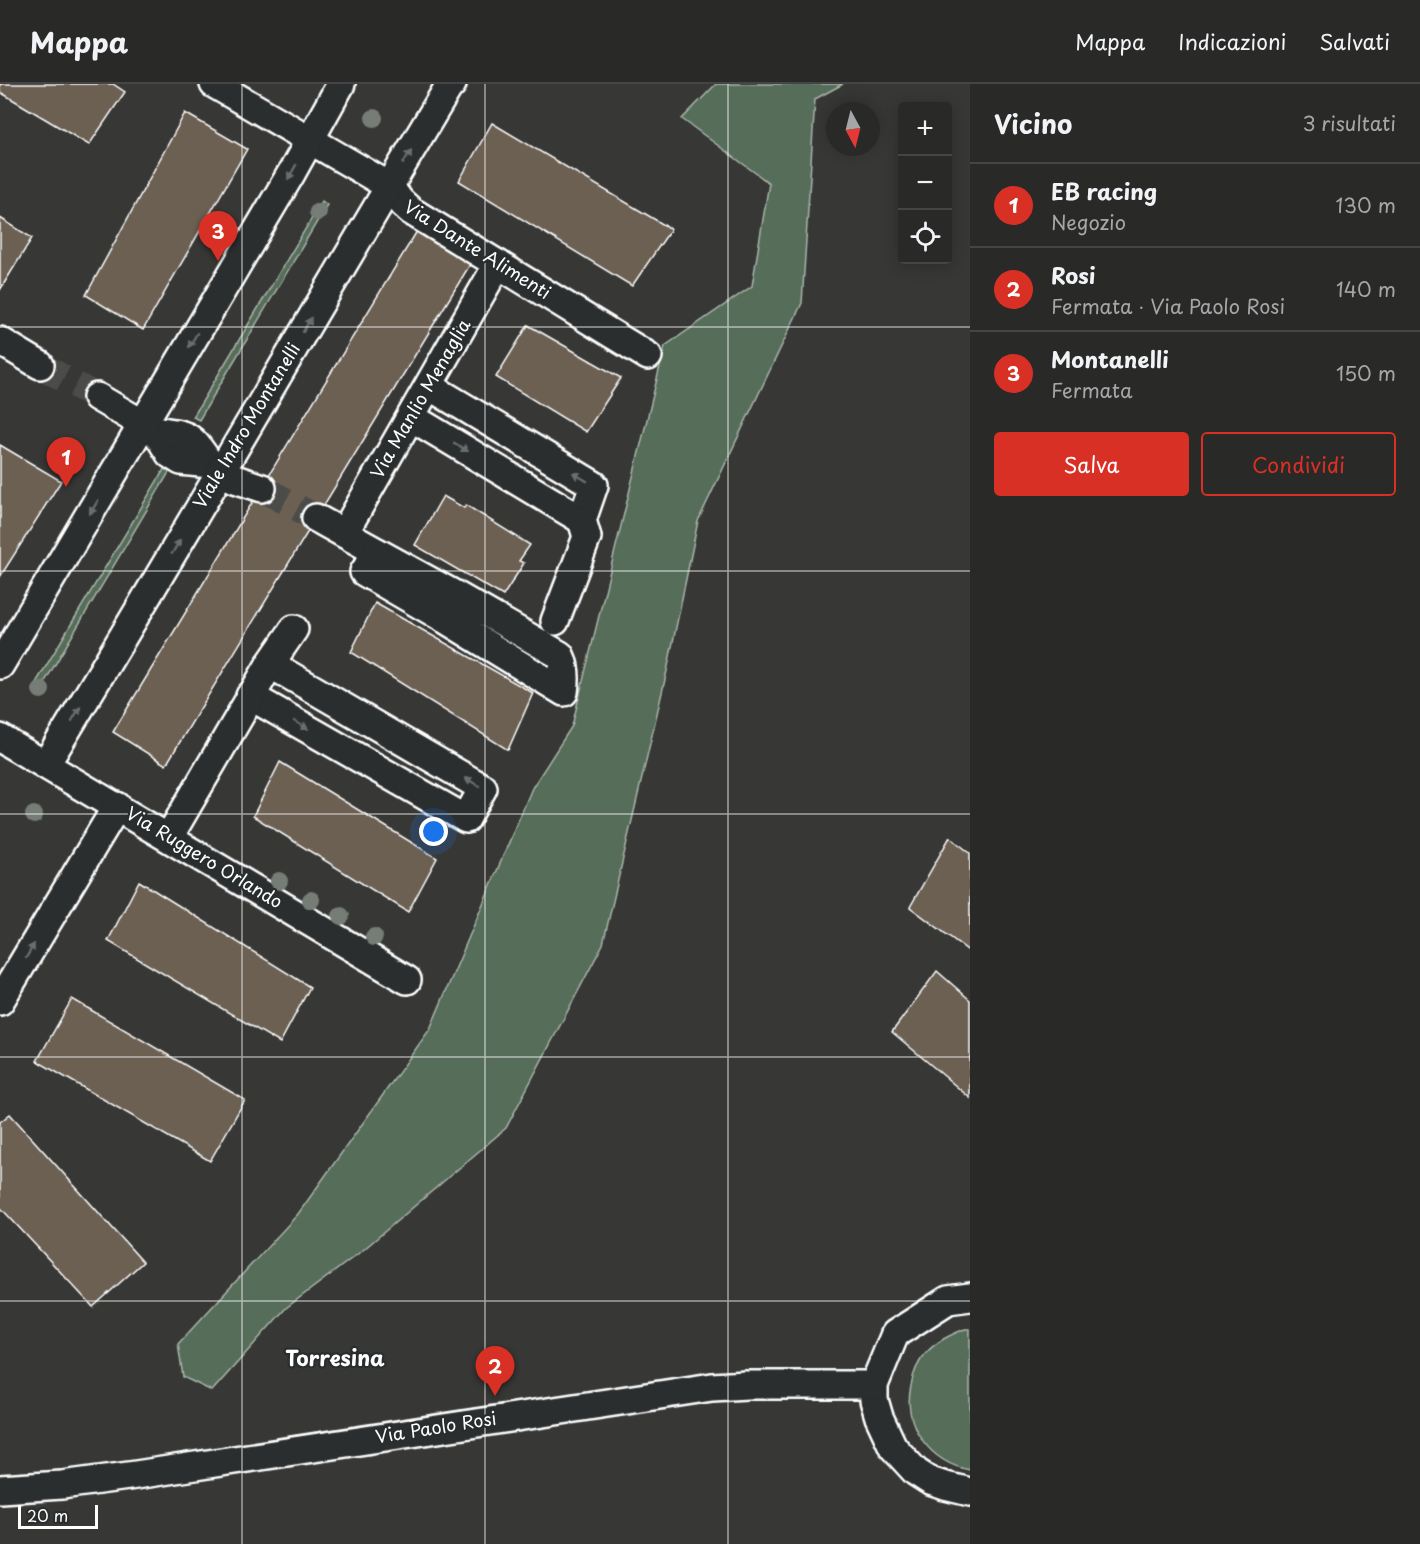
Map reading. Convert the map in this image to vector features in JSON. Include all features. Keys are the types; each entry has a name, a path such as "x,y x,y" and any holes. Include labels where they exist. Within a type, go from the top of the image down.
{"street":[{"name":"Via Dante Alimenti","path":"214,84 389,186 411,211 648,356"},
{"path":"0,665 341,84"},
{"name":"Viale Indro Montanelli","path":"46,764 450,85"},
{"name":"Via Manlio Menaglia","path":"344,533 498,264"},
{"path":"0,341 40,365"},
{"path":"429,386 594,485 582,520 587,537 555,621"},
{"path":"97,397 131,417"},
{"path":"411,417 582,520"},
{"path":"235,479 261,488"},
{"path":"316,518 377,552 364,572 452,608 519,631 560,655 564,662 566,679 564,692 505,656 452,608"},
{"path":"169,837 250,696 294,629"},
{"path":"505,656 519,631"},
{"path":"250,696 466,819 483,788 270,664"},
{"name":"Via Ruggero Orlando","path":"0,738 407,980"},
{"path":"0,1001 117,806"},
{"path":"970,1298 948,1300 895,1334 874,1385 874,1400 879,1417 893,1447 916,1472 930,1481 970,1492"},
{"name":"Via Paolo Rosi","path":"0,1489 62,1485 136,1475 712,1387 747,1384 874,1385"}],"green space":[{"path":"716,84 843,84 815,99 802,303 698,521 667,671 603,944 506,1128 363,1250 286,1308 212,1391 183,1377 178,1344 298,1214 430,1029 532,788 572,726 665,346 752,286 769,183 682,119"},
{"path":"322,201 327,205 199,420 193,417"},
{"path":"166,466 171,469 40,690 34,686"},
{"path":"965,1329 970,1329 970,1470 943,1460 922,1440 915,1428 909,1401 913,1377 923,1357 939,1342"}],"building":[{"path":"0,84 113,84 125,92 89,145 0,92"},
{"path":"185,113 247,149 143,330 86,295"},
{"path":"492,123 671,229 632,286 459,181"},
{"path":"0,218 32,238 0,290"},
{"path":"417,231 471,263 166,765 113,732"},
{"path":"528,325 621,378 586,432 496,377"},
{"path":"0,445 61,481 0,577"},
{"path":"443,496 464,508 466,505 530,545 519,561 524,563 503,596 415,545"},
{"path":"375,603 533,693 508,750 351,652"},
{"path":"280,762 437,858 408,912 253,816"},
{"path":"950,837 970,853 970,952 910,907"},
{"path":"139,881 310,987 280,1043 108,941"},
{"path":"937,971 970,1000 970,1098 892,1032"},
{"path":"72,999 245,1100 210,1161 37,1061"},
{"path":"10,1114 143,1262 93,1307 0,1207 0,1122"}],"tunnel":[{"path":"40,365 97,397"},
{"path":"262,488 316,518"}],"place":[{"name":"Montanelli","path":"218,261"},
{"name":"EB racing","path":"66,487"},
{"name":"Rosi","path":"495,1396"}],"district":[{"name":"Torresina","path":"335,1359"}]}
